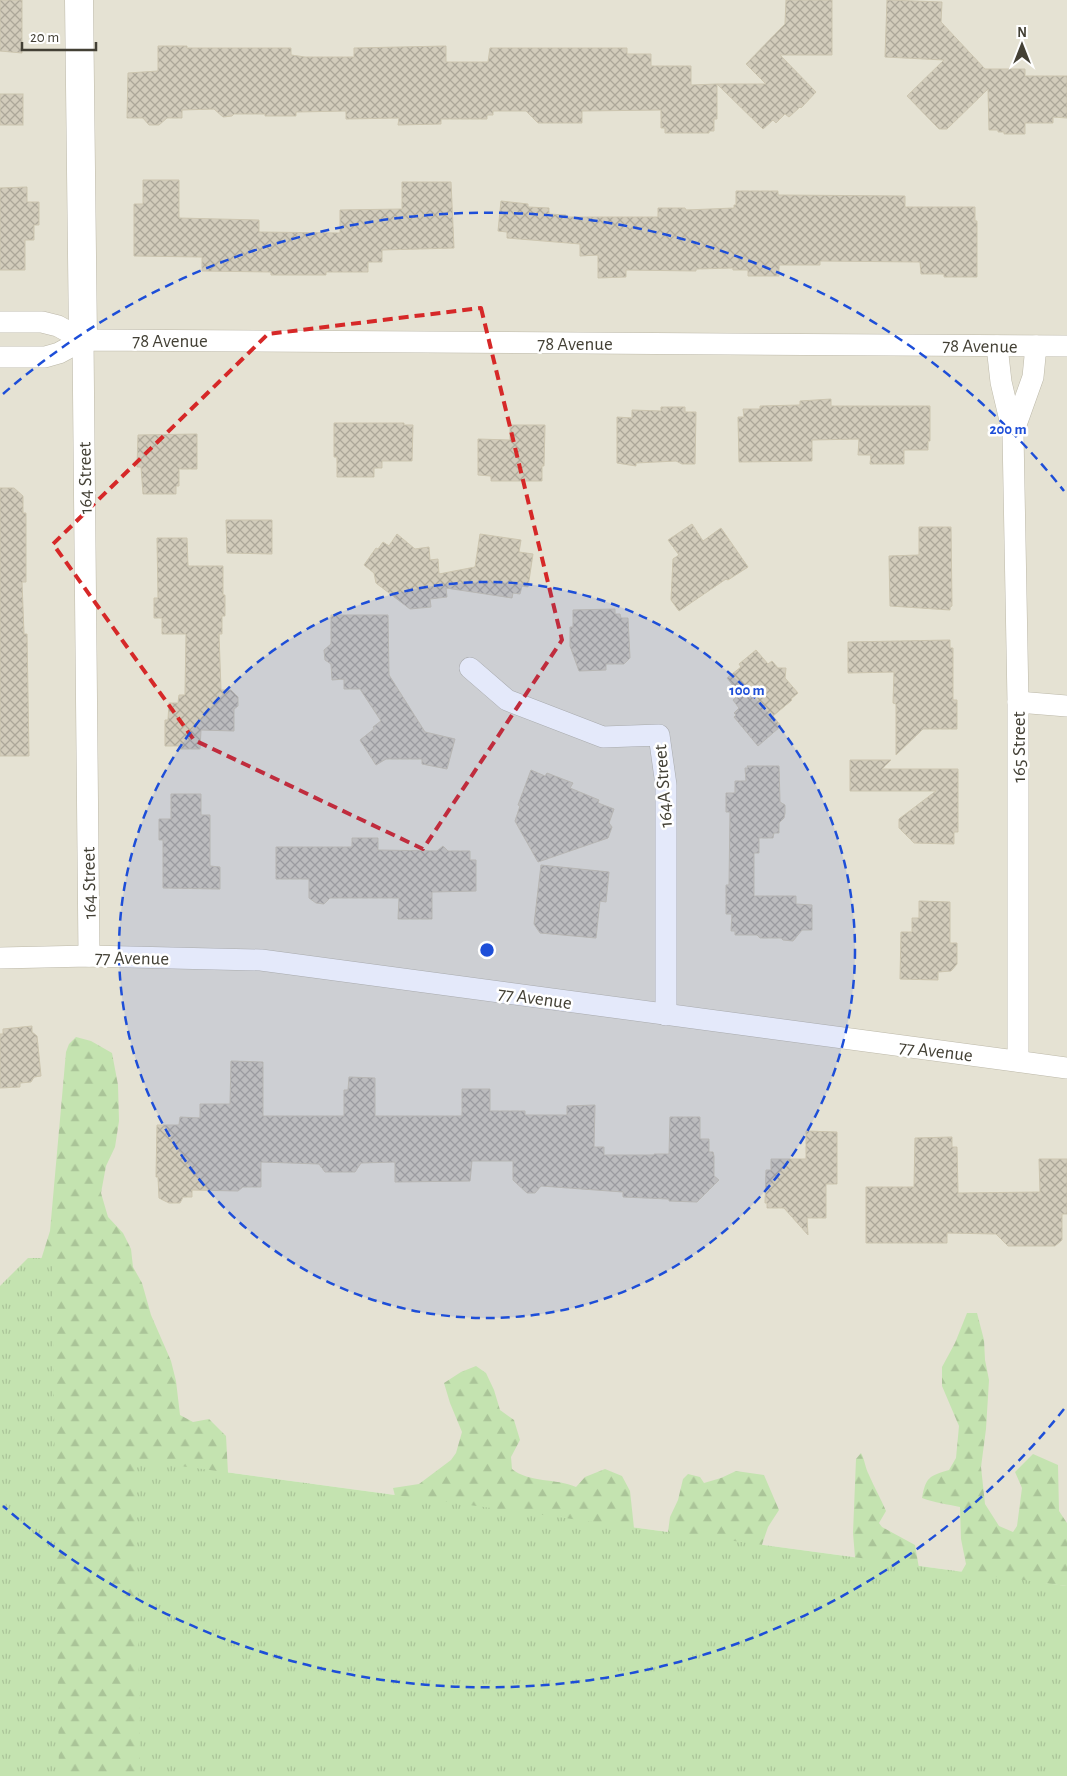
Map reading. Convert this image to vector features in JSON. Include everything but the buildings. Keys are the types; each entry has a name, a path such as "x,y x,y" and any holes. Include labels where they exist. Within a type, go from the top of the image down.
{"street":[{"name":"164 Street","path":"79,0 89,956"},
{"name":"78 Avenue","path":"0,322 42,322 58,326 82,340"},
{"name":"78 Avenue","path":"0,357 45,357 59,353 82,340 1067,346"},
{"name":"165 Street","path":"997,346 1001,382 1013,433 1018,702 1018,1061"},
{"name":"165 Street","path":"1013,433 1033,378 1036,346"},
{"name":"164A Street","path":"470,668 507,700 603,737 660,735 666,785 666,1015"},
{"path":"1018,702 1067,706"},
{"name":"77 Avenue","path":"0,958 89,956 260,960 1067,1068"}],"highlighted area":[{"path":"481,308 562,640 423,849 194,740 53,544 268,334"}],"shaded area":[{"path":"0,0 1067,0 1067,1586 136,1460 0,1301"}],"green space":[{"path":"76,1037 91,1041 112,1053 118,1085 119,1121 115,1147 106,1166 101,1193 108,1217 123,1233 131,1249 133,1267 142,1283 151,1315 171,1361 176,1381 180,1415 193,1422 209,1419 226,1436 228,1473 250,1476 140,1747 140,1776 44,1776 0,1301 40,1263 50,1231 66,1052 69,1044"},
{"path":"28,1258 52,1258 59,1776 0,1776 0,1286"},
{"path":"967,1313 977,1313 984,1340 989,1380 981,1467 985,1504 999,1526 1013,1532 1017,1526 1022,1488 1015,1472 1033,1454 1058,1465 1059,1511 1067,1523 1067,1586 1041,1583 857,1581 853,1533 856,1459 861,1453 886,1511 879,1523 882,1527 915,1545 920,1574 958,1578 966,1564 961,1539 960,1507 922,1498 927,1481 937,1474 949,1470 956,1458 959,1426 942,1386 942,1367 955,1343"},
{"path":"476,1366 486,1373 500,1410 514,1420 520,1440 511,1457 512,1469 526,1476 576,1487 585,1477 605,1469 622,1476 630,1491 634,1528 415,1504 395,1496 393,1488 419,1484 451,1460 456,1453 462,1432 444,1383 461,1372"},
{"path":"136,1460 1067,1586 1067,1776 140,1776"},
{"path":"736,1471 764,1475 779,1510 768,1527 755,1565 666,1547 670,1517 678,1500 683,1479 688,1474 700,1477 704,1483"}]}
